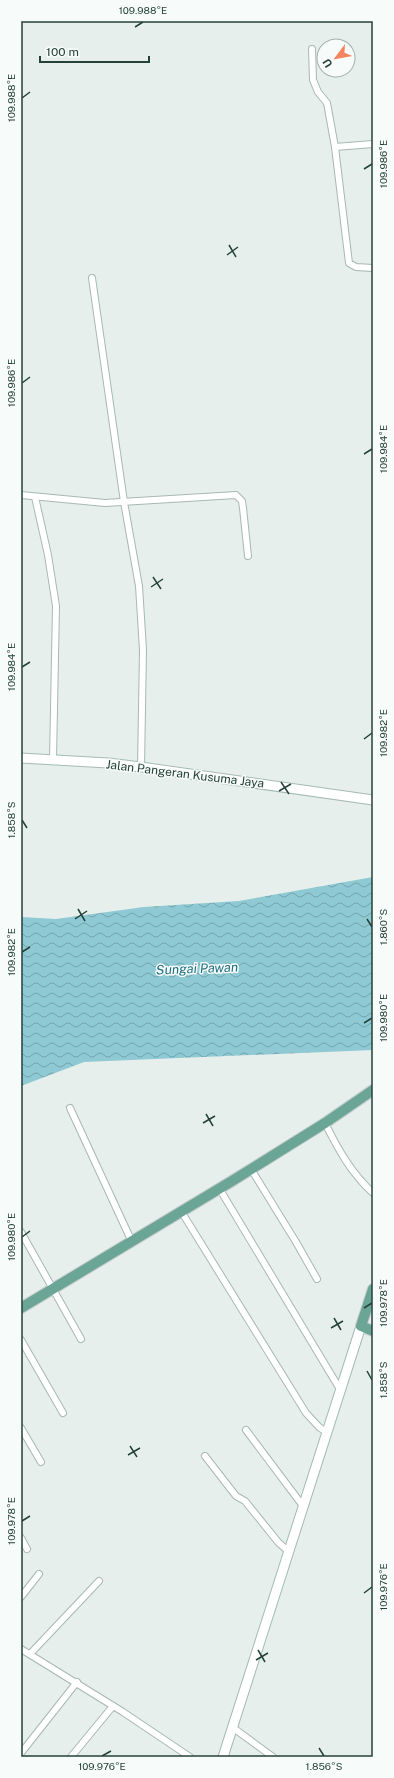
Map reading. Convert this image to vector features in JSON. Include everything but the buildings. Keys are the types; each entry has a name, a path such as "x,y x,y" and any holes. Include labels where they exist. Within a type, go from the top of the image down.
{"main road":[{"path":"21,1308 251,1169 325,1123 373,1090"},
{"path":"373,1289 361,1326 373,1331"}],"street":[{"path":"312,49 313,80 318,92 326,103 334,147 349,263 356,267 373,268"},
{"path":"334,147 373,144"},
{"path":"92,278 124,502 139,586 142,620 141,767"},
{"path":"21,495 78,502 124,502 236,495 242,502 248,556"},
{"path":"35,497 51,570 56,606 53,759"},
{"name":"Jalan Pangeran Kusuma Jaya","path":"21,758 53,759 141,767 373,800"},
{"path":"70,1108 132,1242"},
{"path":"325,1123 344,1160 361,1182 373,1193"},
{"path":"251,1169 317,1279"},
{"path":"219,1188 341,1391"},
{"path":"181,1211 306,1413 326,1432"},
{"path":"21,1232 81,1339"},
{"path":"222,1757 361,1326"},
{"path":"21,1340 63,1413"},
{"path":"21,1428 41,1462"},
{"path":"246,1430 303,1506"},
{"path":"205,1456 236,1496 245,1501 278,1542 288,1551"},
{"path":"21,1538 28,1549"},
{"path":"21,1597 39,1574"},
{"path":"30,1654 100,1581"},
{"path":"21,1649 77,1682 190,1757"},
{"path":"21,1753 77,1682"},
{"path":"72,1757 113,1706"},
{"path":"232,1727 273,1757"}],"water":[{"name":"Sungai Pawan","path":"373,877 373,1050 84,1062 21,1086 21,917 56,919 144,907 239,901"}]}
